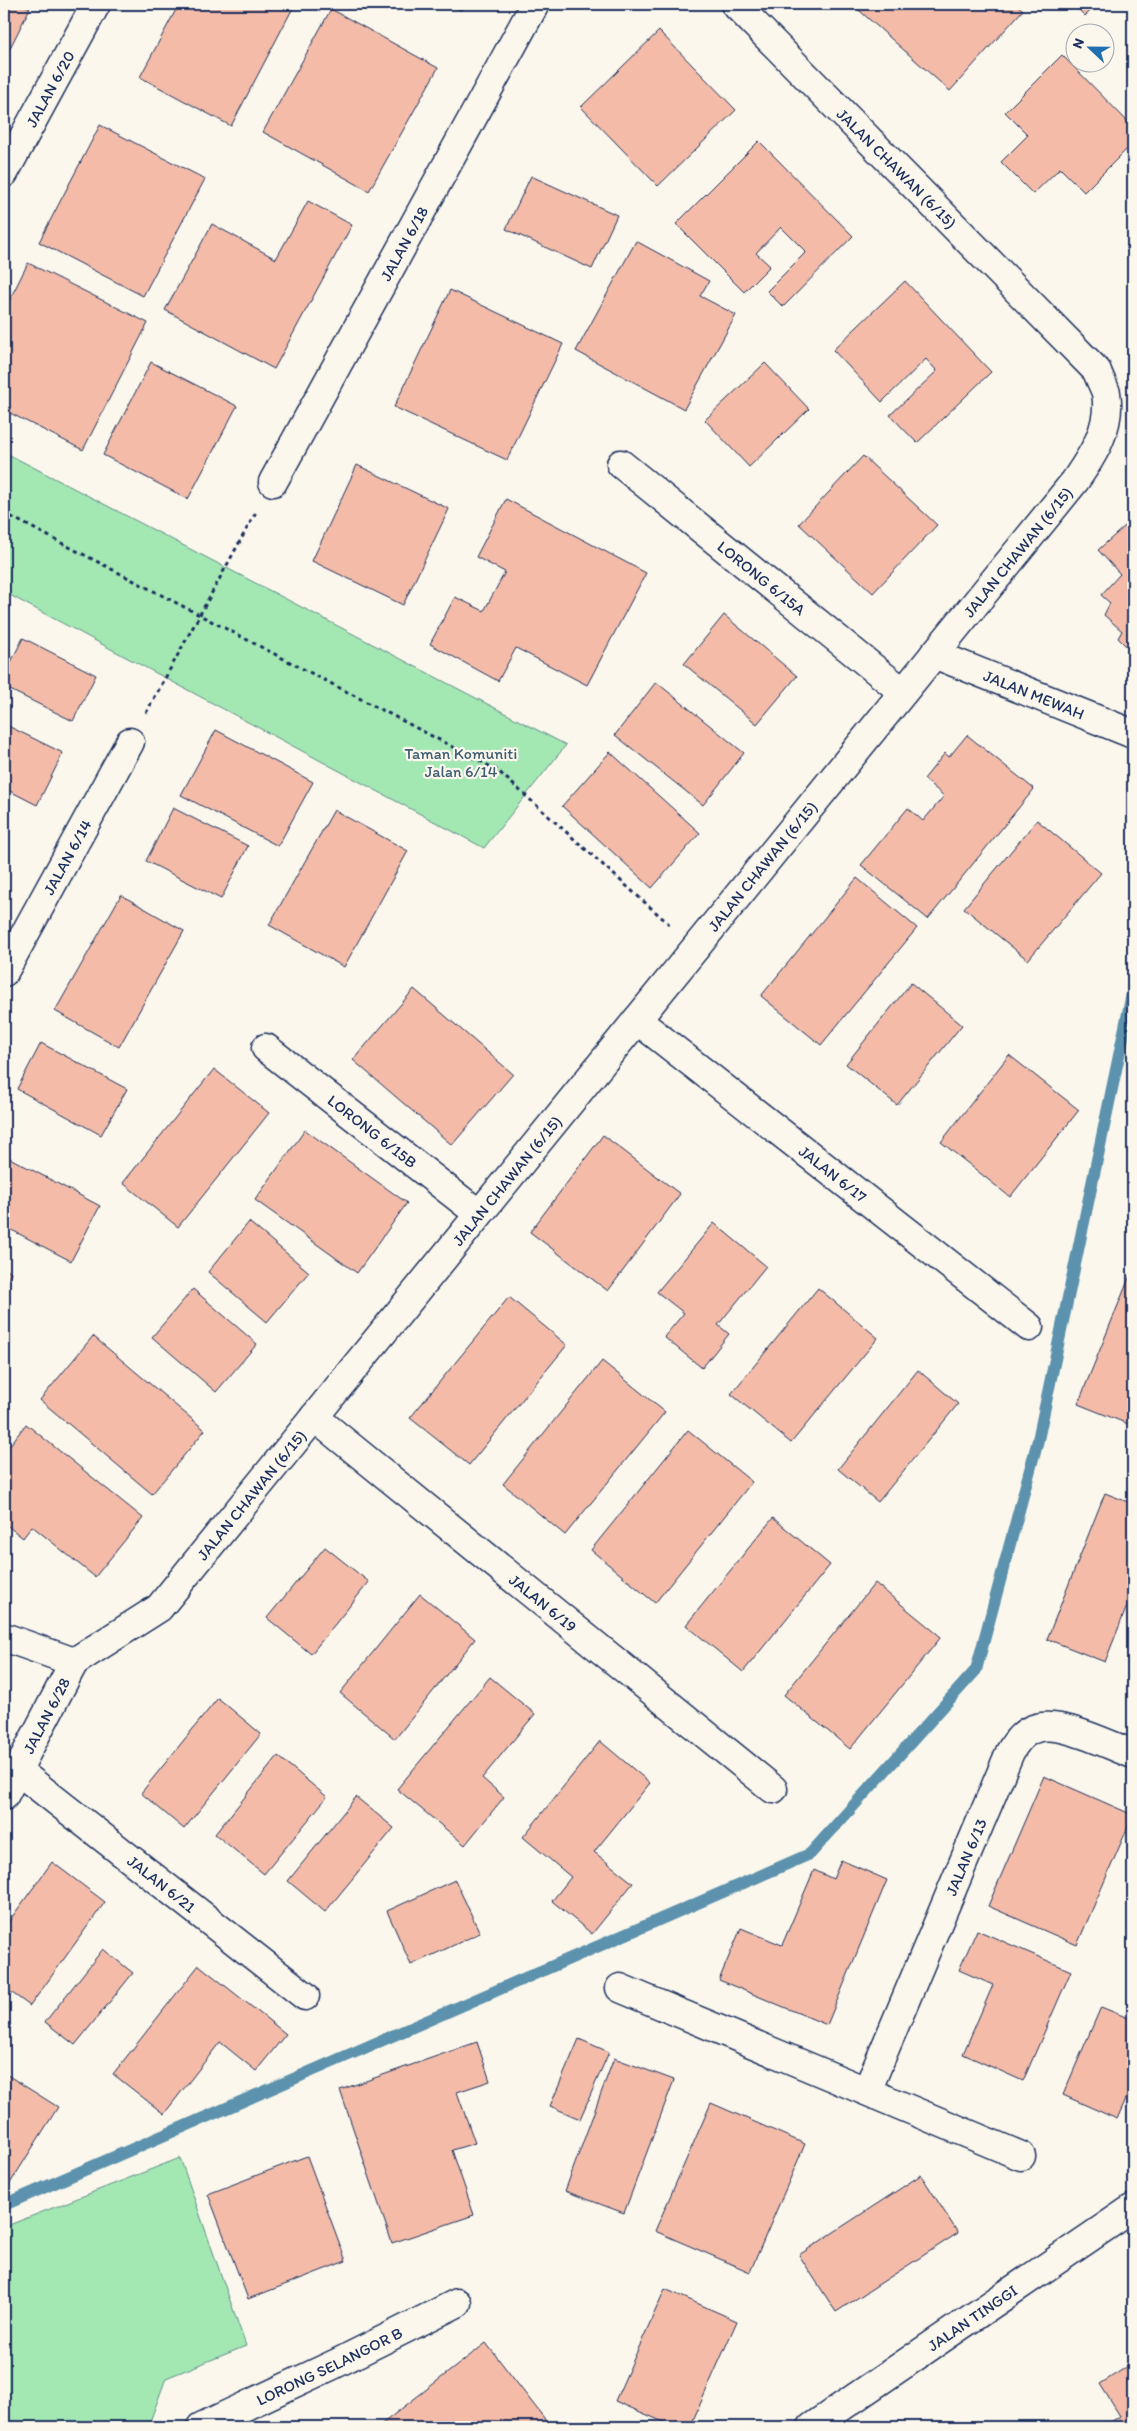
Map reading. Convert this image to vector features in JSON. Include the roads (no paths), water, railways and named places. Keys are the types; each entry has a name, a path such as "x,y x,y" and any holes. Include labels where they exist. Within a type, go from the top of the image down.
{"street":[{"name":"JALAN 6/20","path":"4,173 96,4"},
{"name":"JALAN 6/18","path":"273,482 535,4"},
{"name":"JALAN CHAWAN (6/15)","path":"74,1662 159,1608 1075,481 1093,454 1105,424 1106,393 1096,371 735,4"},
{"name":"LORONG 6/15A","path":"621,464 903,692"},
{"name":"JALAN MEWAH","path":"934,654 1133,734"},
{"name":"JALAN 6/14","path":"4,972 130,742"},
{"name":"JALAN 6/17","path":"637,1020 1029,1327"},
{"name":"LORONG 6/15B","path":"266,1048 479,1214"},
{"name":"JALAN 6/19","path":"314,1417 773,1789"},
{"path":"4,1637 74,1662"},
{"name":"JALAN 6/28","path":"4,1796 74,1662"},
{"name":"JALAN 6/13","path":"868,2091 1010,1752 1018,1739 1031,1729 1047,1726 1062,1728 1133,1754"},
{"name":"JALAN 6/21","path":"17,1770 305,1996"},
{"path":"620,1988 1021,2156"},
{"name":"JALAN TINGGI","path":"812,2427 1133,2208"},
{"name":"LORONG SELANGOR B","path":"201,2427 335,2364 457,2303"}],"waterway":[{"path":"4,2205 810,1854 976,1670 1038,1440 1133,989"}],"park label":[{"name":"Taman Komuniti Jalan 6/14","path":"461,762"}]}
